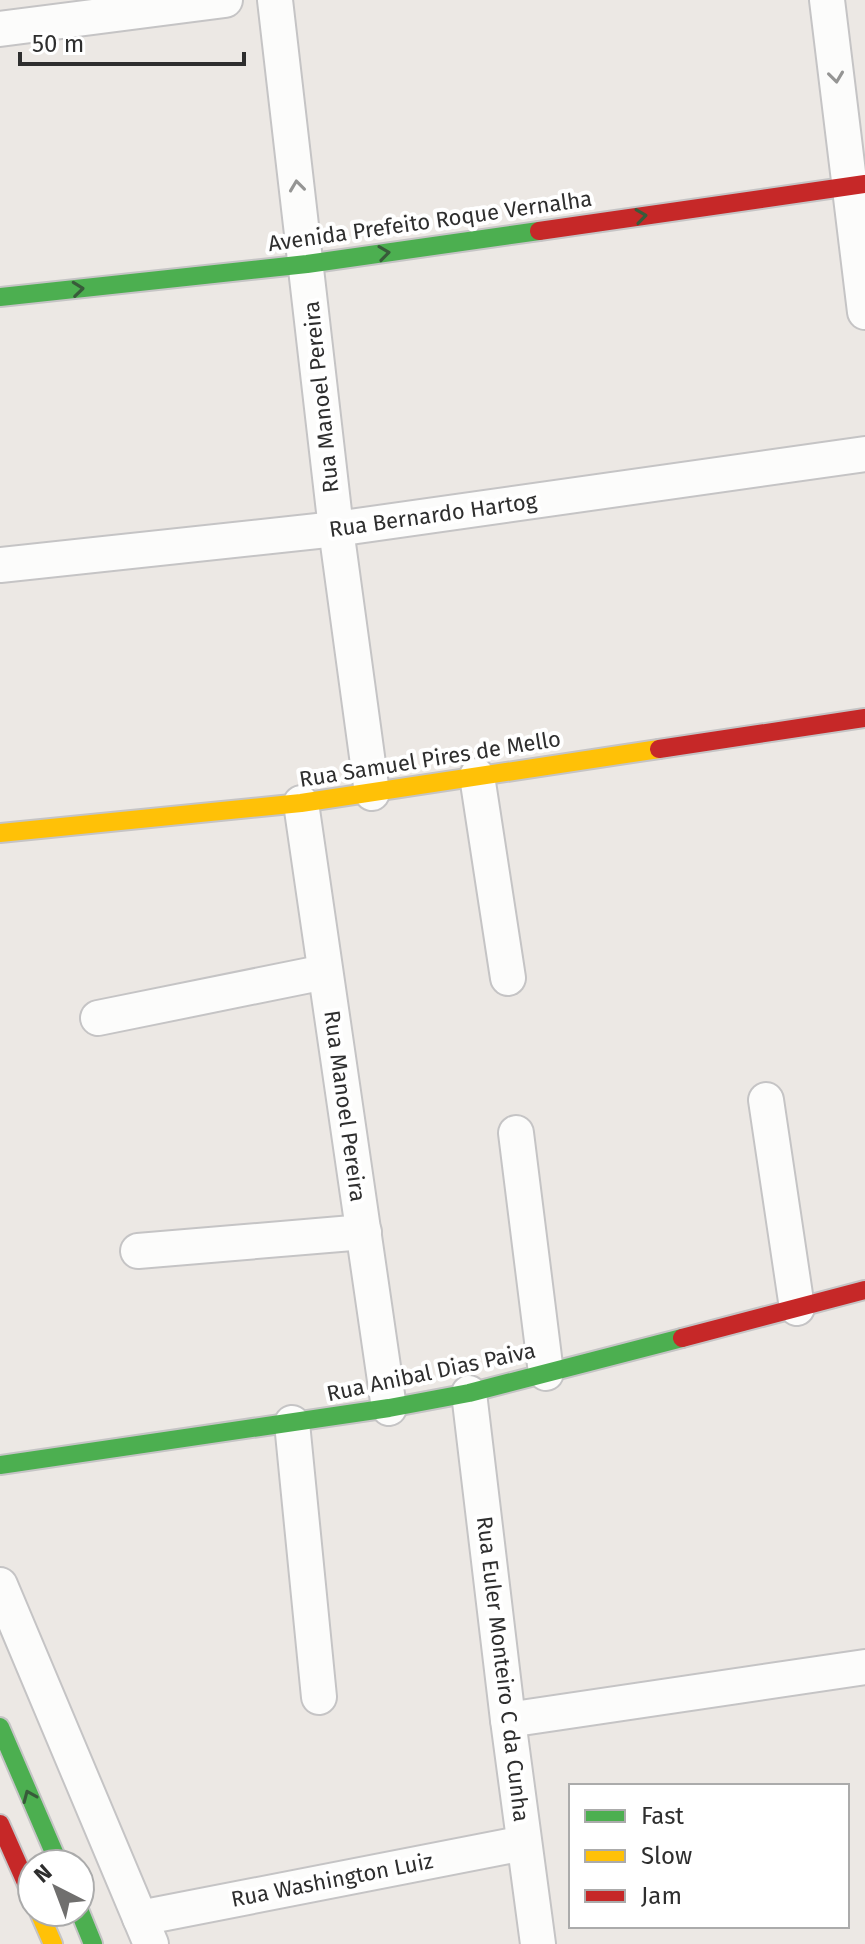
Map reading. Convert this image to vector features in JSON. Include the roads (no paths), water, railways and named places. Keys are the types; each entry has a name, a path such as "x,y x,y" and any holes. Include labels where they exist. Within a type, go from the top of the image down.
{"main road":[{"name":"Avenida Prefeito Roque Vernalha","path":"0,297 307,264 857,185"},
{"name":"Rua Samuel Pires de Mello","path":"0,833 301,803 865,718"},
{"name":"Rua Anibal Dias Paiva","path":"0,1465 292,1423 469,1393 865,1290"},
{"path":"0,1727 52,1848"},
{"path":"0,1824 16,1860"}],"street":[{"path":"0,29 225,0"},
{"name":"Rua Manoel Pereira","path":"275,0 336,529 372,793"},
{"path":"827,0 857,185 865,312"},
{"name":"Rua Bernardo Hartog","path":"0,565 336,529 865,454"},
{"path":"477,776 508,978"},
{"name":"Rua Manoel Pereira","path":"301,803 389,1408"},
{"path":"98,1018 325,972"},
{"path":"766,1100 797,1308"},
{"path":"516,1133 546,1373"},
{"path":"138,1251 364,1232"},
{"name":"Rua Euler Monteiro C da Cunha","path":"469,1393 538,1944"},
{"path":"292,1423 319,1697"},
{"path":"0,1585 146,1931"},
{"path":"508,1720 865,1667"},
{"name":"Rua Washington Luiz","path":"146,1931 524,1843"}]}
